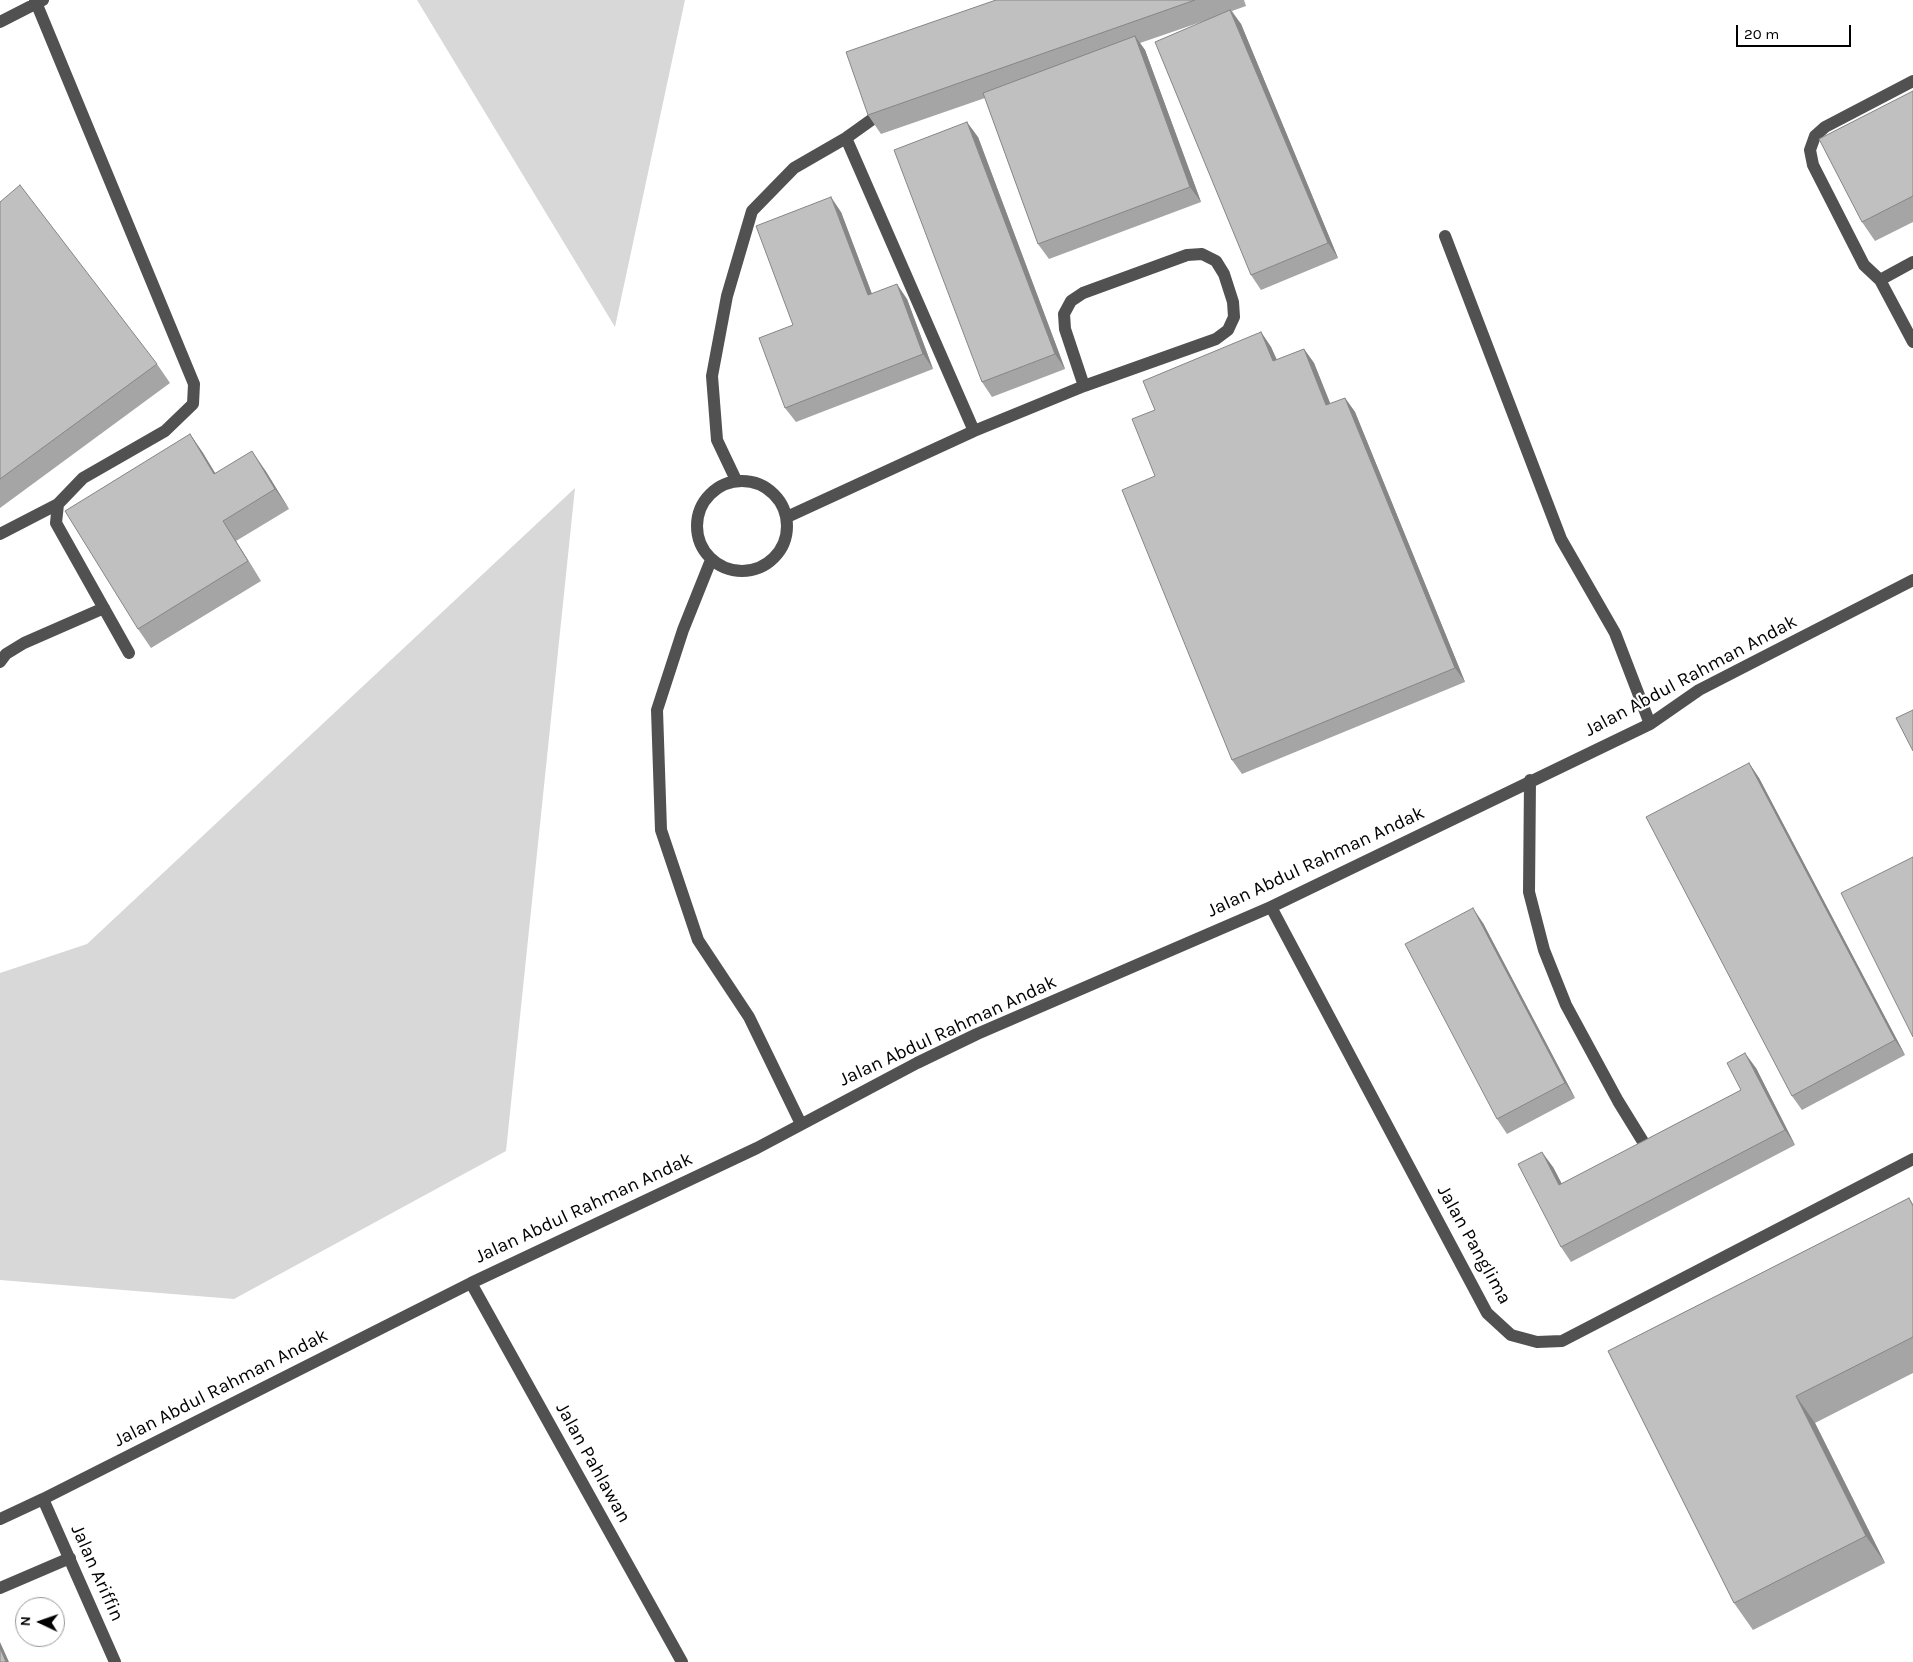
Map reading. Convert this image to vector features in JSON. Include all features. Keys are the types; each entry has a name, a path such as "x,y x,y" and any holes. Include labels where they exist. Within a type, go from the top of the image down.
{"street":[{"path":"0,22 38,1 194,384 193,404 165,431 84,478 58,504 0,534"},
{"path":"1913,81 1825,127 1815,136 1810,150 1813,165 1864,265 1880,280 1913,342"},
{"path":"736,480 717,440 712,376 727,296 752,211 794,168 846,138 874,118"},
{"path":"846,138 974,431"},
{"path":"1445,236 1561,539 1615,633 1650,724"},
{"path":"787,517 974,431 1084,386 1216,339 1228,330 1234,317 1233,302 1224,274 1216,261 1202,254 1187,256 1083,292 1071,301 1064,314 1065,329 1084,386"},
{"path":"1880,280 1913,262"},
{"path":"736,480 757,482 777,496 787,517 786,537 778,554 764,566 746,572 728,570 711,560 699,543 696,522 702,502 717,487 736,480"},
{"path":"58,504 56,523 129,653"},
{"path":"711,560 683,630 657,710 661,830 698,940 749,1017 801,1124"},
{"name":"Jalan Abdul Rahman Andak","path":"0,1519 471,1283 757,1148 917,1063 977,1034 1271,907 1530,780 1650,724 1699,690 1913,580"},
{"path":"0,662 6,654 24,644 104,608"},
{"path":"1530,780 1529,892 1544,950 1566,1004 1618,1101 1650,1152"},
{"name":"Jalan Panglima","path":"1271,907 1487,1313 1511,1335 1536,1342 1562,1341 1913,1159"},
{"name":"Jalan Pahlawan","path":"471,1283 682,1662"},
{"name":"Jalan Ariffin","path":"43,1499 115,1662"},
{"path":"0,1588 70,1558"}],"shaded area":[{"path":"417,0 685,0 615,327"},
{"path":"575,488 506,1151 234,1299 0,1280 0,973 87,944"}],"building":[{"path":"996,0 1195,0 868,115 846,52"},
{"path":"1230,10 1328,243 1251,275 1155,42"},
{"path":"1135,36 1190,187 1038,244 983,93"},
{"path":"1913,91 1913,196 1862,222 1819,139"},
{"path":"967,122 1055,354 982,382 894,150"},
{"path":"20,185 157,364 0,479 0,202"},
{"path":"831,197 868,295 897,284 923,354 785,408 759,338 793,325 756,226"},
{"path":"1261,332 1273,361 1304,349 1326,405 1345,398 1455,668 1232,760 1122,490 1155,476 1132,419 1155,410 1143,381"},
{"path":"190,434 214,474 252,451 275,489 223,521 248,561 138,629 65,511"},
{"path":"1913,710 1913,751 1896,718"},
{"path":"1749,763 1895,1040 1792,1096 1646,817"},
{"path":"1913,857 1913,1037 1841,893"},
{"path":"1473,908 1565,1083 1497,1119 1405,944"},
{"path":"1745,1053 1785,1130 1561,1247 1518,1164 1542,1152 1559,1185 1741,1090 1727,1063"},
{"path":"1909,1198 1913,1206 1913,1337 1796,1396 1866,1536 1734,1603 1608,1351"},
{"path":"0,1648 6,1662 0,1662"}]}
